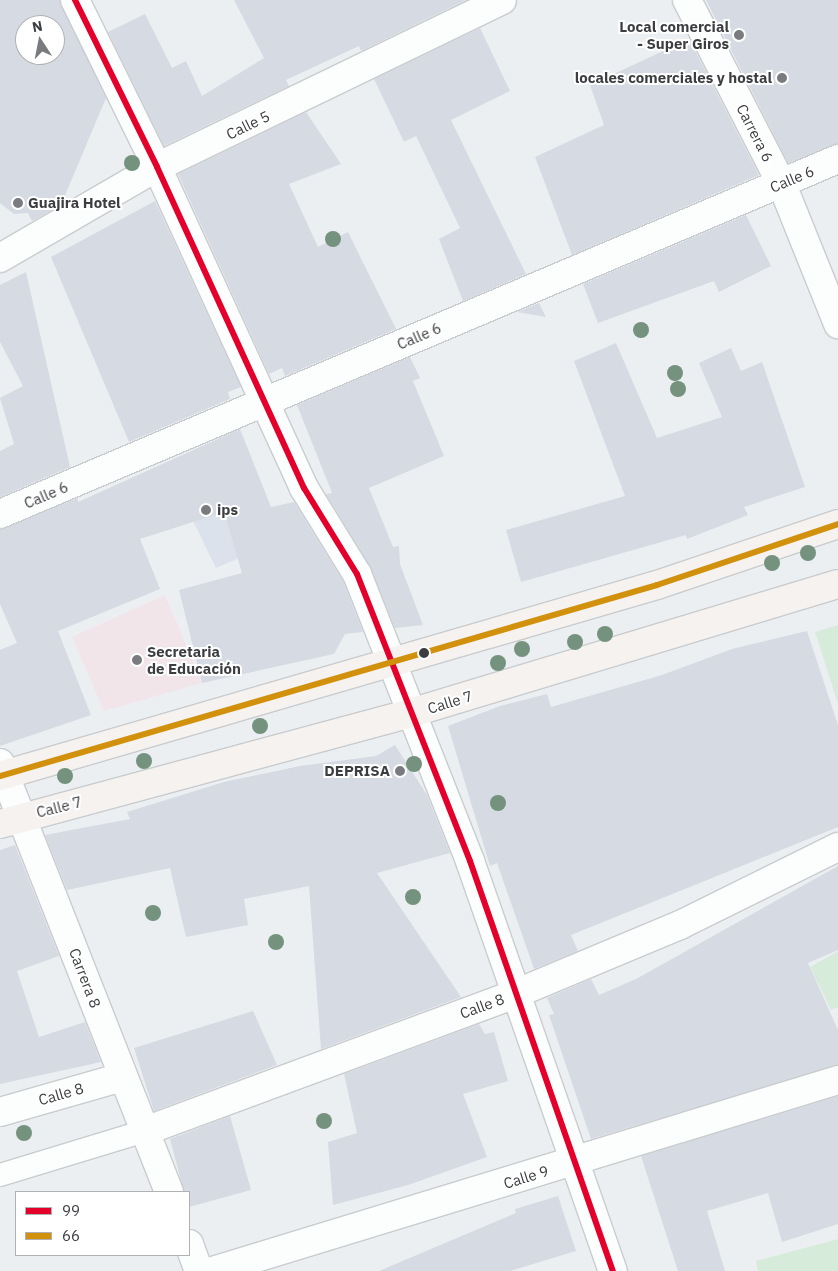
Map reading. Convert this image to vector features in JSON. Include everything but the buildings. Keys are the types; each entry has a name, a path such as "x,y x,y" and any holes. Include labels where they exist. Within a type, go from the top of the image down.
{"street":[{"path":"75,0 157,167 304,488 357,574 414,712 613,1271"},
{"name":"Calle 5","path":"0,258 157,167 502,0"},
{"name":"Carrera 6","path":"687,0 781,184 838,324"},
{"name":"Calle 6","path":"0,514 838,159"},
{"path":"2,771 657,585 838,524"},
{"name":"Calle 7","path":"12,820 414,712 838,584"},
{"name":"Carrera 8","path":"2,771 12,820 169,1191"},
{"name":"Calle 8","path":"145,1132 515,994 680,925 838,847"},
{"name":"Calle 8","path":"0,1112 122,1077"},
{"name":"Calle 9","path":"213,1271 838,1080"},
{"path":"190,1247 199,1271"}],"lane":[{"path":"0,1175 145,1132"}],"shaded area":[{"name":"ips","path":"198,451 244,556 216,568 165,464"},
{"name":"Secretaria de Educación","path":"165,595 202,683 104,711 72,637"}],"green space":[{"path":"838,625 838,704 815,632"},
{"path":"838,951 838,1007 831,1010 810,967"},
{"path":"838,1239 838,1271 758,1271 756,1261"}],"transit line":[{"name":"99","path":"75,0 157,167 304,488 357,574 470,861 613,1271"},
{"name":"66","path":"0,776 657,585 838,524"}],"place":[{"name":"Local comercial - Super Giros","path":"739,35"},
{"name":"locales comerciales y hostal","path":"782,78"},
{"name":"Guajira Hotel","path":"18,203"},
{"name":"ips","path":"206,510"},
{"name":"Secretaria de Educación","path":"137,660"},
{"name":"DEPRISA","path":"400,771"}]}
